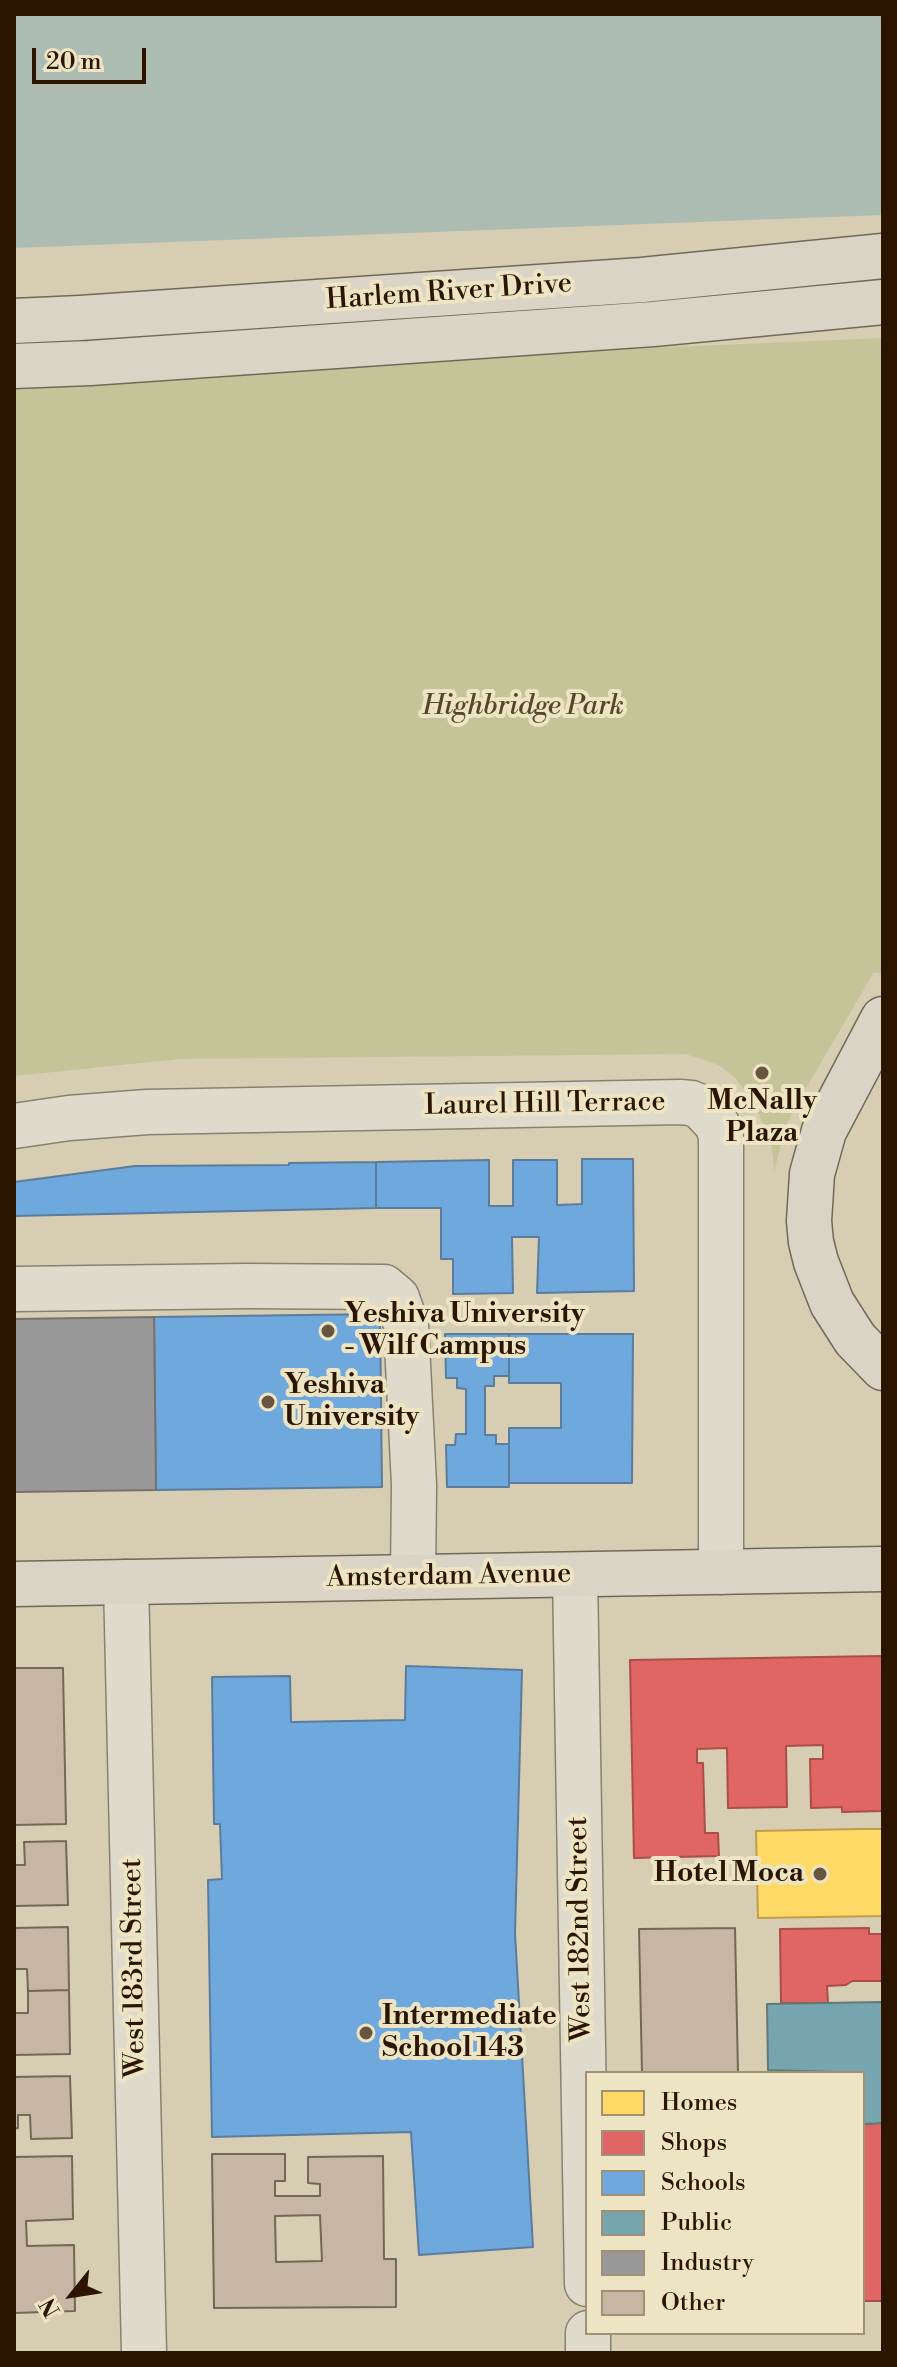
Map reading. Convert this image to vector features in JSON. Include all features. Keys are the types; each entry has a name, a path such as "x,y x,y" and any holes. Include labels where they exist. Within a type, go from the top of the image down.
{"main road":[{"name":"Harlem River Drive","path":"14,321 626,281 883,256"},
{"name":"Harlem River Drive","path":"14,366 653,324 883,302"},
{"path":"883,1019 824,1131 812,1174 809,1202 811,1242 823,1283 855,1339 883,1368"},
{"name":"Amsterdam Avenue","path":"14,1584 883,1569"}],"street":[{"name":"Laurel Hill Terrace","path":"14,1126 94,1115 147,1112 680,1102 701,1107 717,1124 721,1136 721,1572"},
{"path":"14,1289 384,1287 397,1298 406,1324 414,1485 413,1577"},
{"name":"West 182nd Street","path":"575,1575 585,2166"},
{"name":"West 183rd Street","path":"126,1582 144,2353"}],"green space":[{"name":"Highbridge Park","path":"883,338 883,974 874,972 798,1102 786,1125 774,1172 769,1135 749,1095 719,1065 685,1054 180,1059 14,1076 14,390 648,348"}],"shaded area":[{"path":"14,14 883,14 883,215 14,248"}],"building: Homes":[{"name":"Hotel Moca","path":"883,1829 883,1916 758,1918 756,1831"}],"building: Shops":[{"path":"883,1656 883,1811 842,1812 842,1807 811,1808 810,1759 823,1759 823,1745 786,1746 787,1807 728,1808 727,1748 697,1749 697,1763 703,1763 705,1833 718,1833 719,1856 634,1858 630,1660"},
{"path":"869,1928 869,1934 883,1934 883,1981 852,1981 846,1985 827,1986 828,2003 781,2003 780,1929"},
{"path":"883,2123 883,2301 865,2301 865,2124"}],"building: Schools":[{"path":"582,1159 633,1159 634,1291 537,1293 539,1237 512,1237 513,1293 453,1294 453,1259 441,1259 441,1208 376,1208 376,1162 489,1160 489,1206 513,1206 513,1160 557,1160 557,1205 582,1204"},
{"path":"376,1162 376,1208 14,1216 14,1182 135,1166"},
{"name":"Yeshiva University","path":"380,1314 382,1487 156,1490 154,1317"},
{"path":"445,1334 509,1334 509,1376 494,1376 494,1386 485,1386 485,1435 496,1435 496,1444 509,1444 509,1487 447,1487 446,1445 455,1445 456,1434 466,1434 466,1389 457,1388 457,1378 446,1378"},
{"path":"509,1334 633,1334 632,1483 509,1483 509,1428 561,1428 561,1383 509,1383"},
{"name":"Intermediate School 143","path":"406,1666 522,1670 515,1933 533,2247 419,2255 411,2132 212,2137 208,1880 222,1879 220,1824 214,1824 212,1677 290,1676 291,1722 405,1720"}],"building: Public":[{"path":"883,2002 883,2123 865,2124 865,2071 768,2070 767,2004"}],"building: Industry":[{"path":"154,1317 156,1490 14,1492 14,1319"}],"building: Other":[{"path":"14,1668 63,1668 66,1824 14,1825"},
{"path":"66,1841 68,1905 14,1906 14,1865 25,1865 24,1842"},
{"path":"68,1927 69,1990 28,1991 27,1969 14,1969 14,1928"},
{"path":"735,1928 738,2071 642,2071 639,1929"},
{"path":"69,1990 70,2054 14,2055 14,2001 15,2013 28,2013 28,1991"},
{"path":"70,2076 72,2138 31,2139 30,2115 18,2115 18,2128 14,2129 14,2077"},
{"path":"212,2154 285,2154 285,2181 275,2181 275,2196 320,2196 320,2184 308,2183 308,2157 383,2156 384,2259 396,2259 396,2307 214,2308","holes":["320,2215 322,2261 276,2262 275,2216"]},
{"path":"72,2156 73,2219 26,2221 27,2246 74,2245 75,2311 14,2313 14,2157"}],"place":[{"name":"McNally Plaza","path":"762,1073"},
{"name":"Yeshiva University - Wilf Campus","path":"328,1331"},
{"name":"Yeshiva University","path":"268,1402"},
{"name":"Hotel Moca","path":"820,1874"},
{"name":"Intermediate School 143","path":"366,2033"}]}
